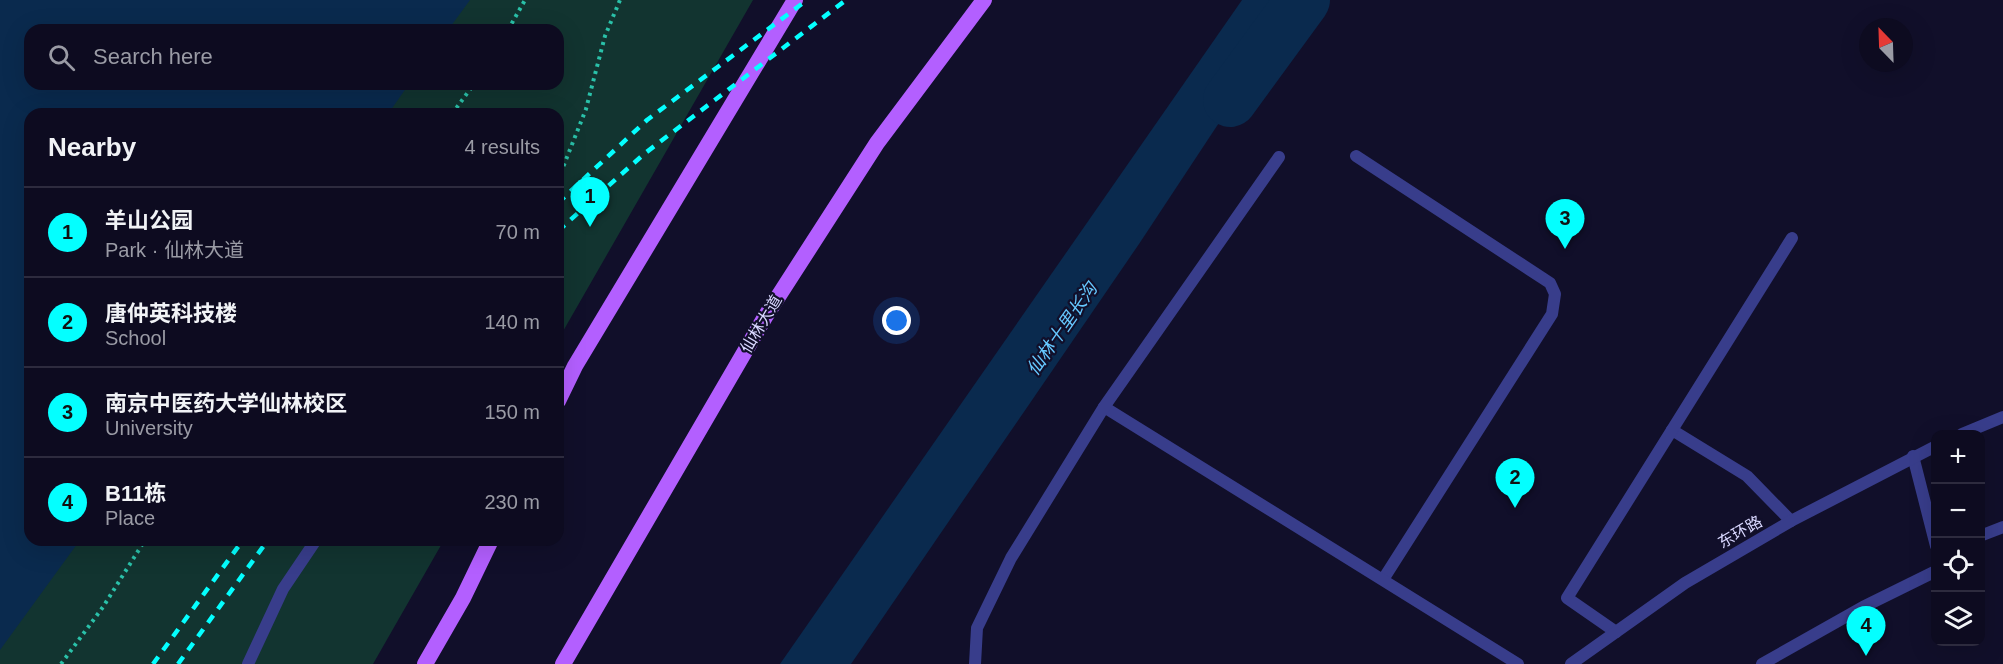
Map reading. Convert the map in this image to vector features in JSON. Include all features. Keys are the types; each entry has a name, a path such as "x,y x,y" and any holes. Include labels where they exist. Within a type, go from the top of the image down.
{"main road":[{"path":"564,389 575,366 795,0"},
{"name":"仙林大道","path":"563,664 765,317 877,143 984,0"},
{"path":"425,664 463,598 488,546"}],"lane":[{"path":"1356,156 1550,283 1555,294 1552,314 1384,578"},
{"path":"975,664 977,628 1011,558 1104,407 1279,157"},
{"path":"1616,632 1566,598 1792,238"},
{"path":"564,372 575,366"},
{"path":"1104,407 1384,578 1518,664"},
{"path":"1973,430 2003,417"},
{"path":"1672,430 1747,476 1791,521"},
{"name":"东环路","path":"1571,664 1685,583 1791,521 1931,448"},
{"path":"1913,456 1933,538"},
{"path":"1985,534 2003,527"},
{"path":"248,664 283,589 312,546"},
{"path":"1762,664 1863,607 1931,573"}],"path":[{"path":"511,24 525,0"},
{"path":"564,165 586,109 605,36 620,0"},
{"path":"456,108 470,90"},
{"path":"61,664 103,607 141,546"}],"green space":[{"path":"0,0 753,0 564,330 564,108 24,108 24,546 441,546 373,664 0,664"}],"water":[{"path":"0,0 470,0 452,24 24,24 24,90 405,90 392,108 24,108 24,546 76,546 0,650"},
{"path":"1242,0 1300,0 1139,244 851,664 780,664"}],"waterway":[{"name":"仙林十里长沟","path":"1230,100 1303,0"}],"railway":[{"path":"564,197 647,120 807,0"},
{"path":"564,226 644,154 846,0"},
{"path":"153,664 239,546"},
{"path":"178,664 264,546"}],"place":[{"name":"羊山公园","path":"590,227"},
{"name":"南京中医药大学仙林校区","path":"1565,249"},
{"name":"唐仲英科技楼","path":"1515,508"},
{"name":"B11栋","path":"1866,656"}]}
